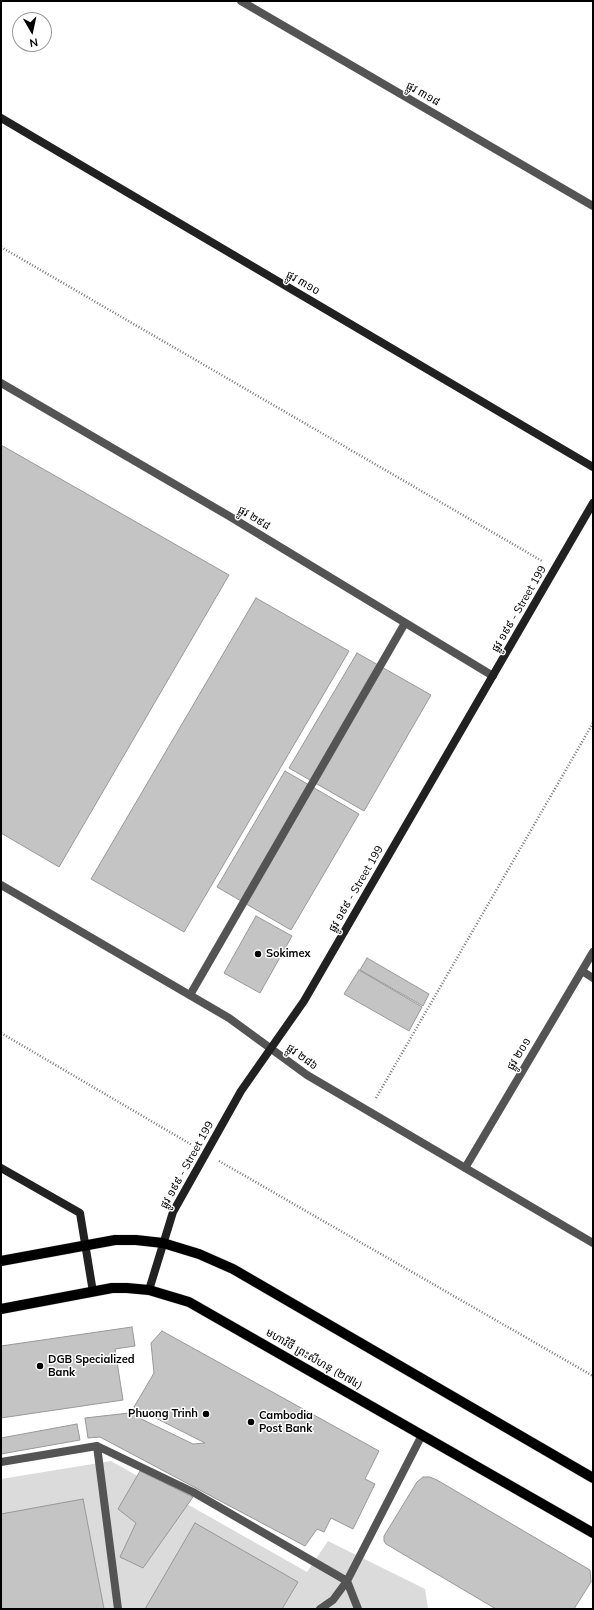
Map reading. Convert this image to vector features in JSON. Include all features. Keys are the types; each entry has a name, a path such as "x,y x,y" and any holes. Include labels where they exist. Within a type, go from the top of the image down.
{"main road":[{"path":"1,1261 115,1240 136,1240 164,1243 199,1254 233,1269 593,1478"},
{"name":"មហាវិថី ព្រះសីហនុ (២៧៤)","path":"1,1309 93,1292 127,1288 149,1290 189,1302 593,1533"}],"street":[{"name":"ផ្លូវ ៣១៨","path":"241,1 593,206"},
{"name":"ផ្លូវ ៣១០","path":"1,118 593,467"},
{"name":"ផ្លូវ ២៩៨","path":"1,383 229,516 493,676"},
{"name":"ផ្លូវ ១៩៩ - Street 199","path":"149,1290 173,1212 206,1153 242,1090 304,1001 593,503"},
{"path":"190,995 404,623"},
{"name":"ផ្លូវ ២៨៦","path":"1,885 229,1018 271,1047 307,1075 593,1243"},
{"name":"ផ្លូវ ២០១","path":"465,1168 593,952"},
{"path":"582,971 593,978"},
{"path":"1,1168 80,1213 93,1292"},
{"path":"320,1609 332,1600 347,1581 422,1435"},
{"path":"97,1446 118,1609"},
{"path":"1,1462 97,1446 192,1492 347,1581 358,1609"}],"path":[{"path":"1,247 555,569"},
{"path":"368,1111 593,723"},
{"path":"1,1033 593,1376"}],"shaded area":[{"path":"111,1461 307,1572 328,1541 425,1589 428,1609 1,1609 1,1479"}],"building":[{"path":"1,445 229,575 59,867 1,833"},
{"path":"256,598 349,651 184,932 91,879"},
{"path":"357,653 431,695 364,811 289,768"},
{"path":"285,771 359,814 291,930 217,887"},
{"name":"Sokimex","path":"256,916 292,936 260,993 224,973"},
{"path":"367,958 429,994 423,1006 360,970"},
{"path":"359,970 422,1007 409,1031 344,994"},
{"path":"132,1327 135,1346 115,1349 123,1400 1,1418 1,1346"},
{"path":"162,1331 379,1451 365,1479 375,1484 353,1529 331,1518 324,1532 317,1529 305,1546 100,1437 88,1438 85,1418 129,1413 193,1444 205,1443 134,1407 154,1373 151,1343"},
{"path":"77,1424 80,1440 1,1454 1,1438"},
{"path":"140,1471 193,1497 143,1568 120,1557 136,1523 118,1509"},
{"path":"423,1477 430,1477 437,1480 590,1570 591,1582 574,1609 496,1609 386,1544 384,1541 384,1536 417,1482"},
{"path":"83,1499 104,1609 1,1609 1,1514"},
{"path":"195,1523 298,1582 282,1609 145,1609"}],"place":[{"name":"Sokimex","path":"258,954"},
{"name":"DGB Specialized Bank","path":"40,1366"},
{"name":"Phuong Trinh","path":"206,1414"},
{"name":"Cambodia Post Bank","path":"251,1422"}]}
